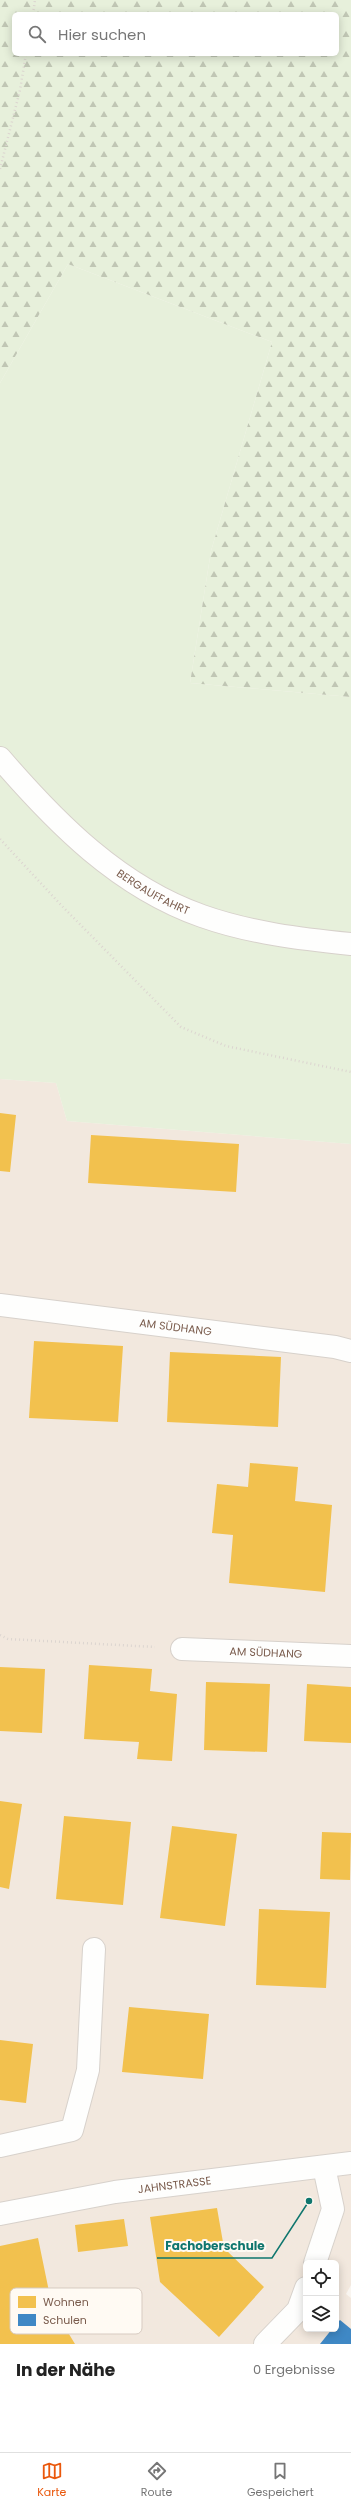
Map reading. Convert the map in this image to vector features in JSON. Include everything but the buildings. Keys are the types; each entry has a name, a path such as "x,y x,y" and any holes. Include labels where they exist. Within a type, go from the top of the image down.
{"street":[{"name":"BERGAUFFAHRT","path":"0,758 40,804 86,847 143,889 202,916 251,930 351,944"},
{"name":"AM SÜDHANG","path":"0,1305 335,1346 351,1351"},
{"name":"AM SÜDHANG","path":"182,1649 351,1656"},
{"path":"0,2146 72,2130 88,2070 94,1949"},
{"name":"JAHNSTRASSE","path":"0,2214 115,2192 351,2163"},
{"path":"316,2260 333,2209 324,2167"},
{"path":"265,2344 298,2310 303,2296"}],"path":[{"path":"33,12 35,0"},
{"path":"0,169 20,90 26,56"},
{"path":"0,839 61,905 181,1027 226,1046 351,1072"},
{"path":"0,1636 8,1639 182,1649"}],"shaded area":[{"path":"0,1079 56,1083 67,1121 351,1144 351,2285 346,2294 351,2298 351,2344 0,2344"}],"green space":[{"path":"0,0 351,0 351,697 190,683 211,551 272,342 68,264 0,383"},
{"path":"68,264 272,342 211,551 190,683 351,697 351,1144 67,1121 56,1083 0,1079 0,383"}],"place":[{"name":"Fachoberschule","path":"309,2201"}]}
